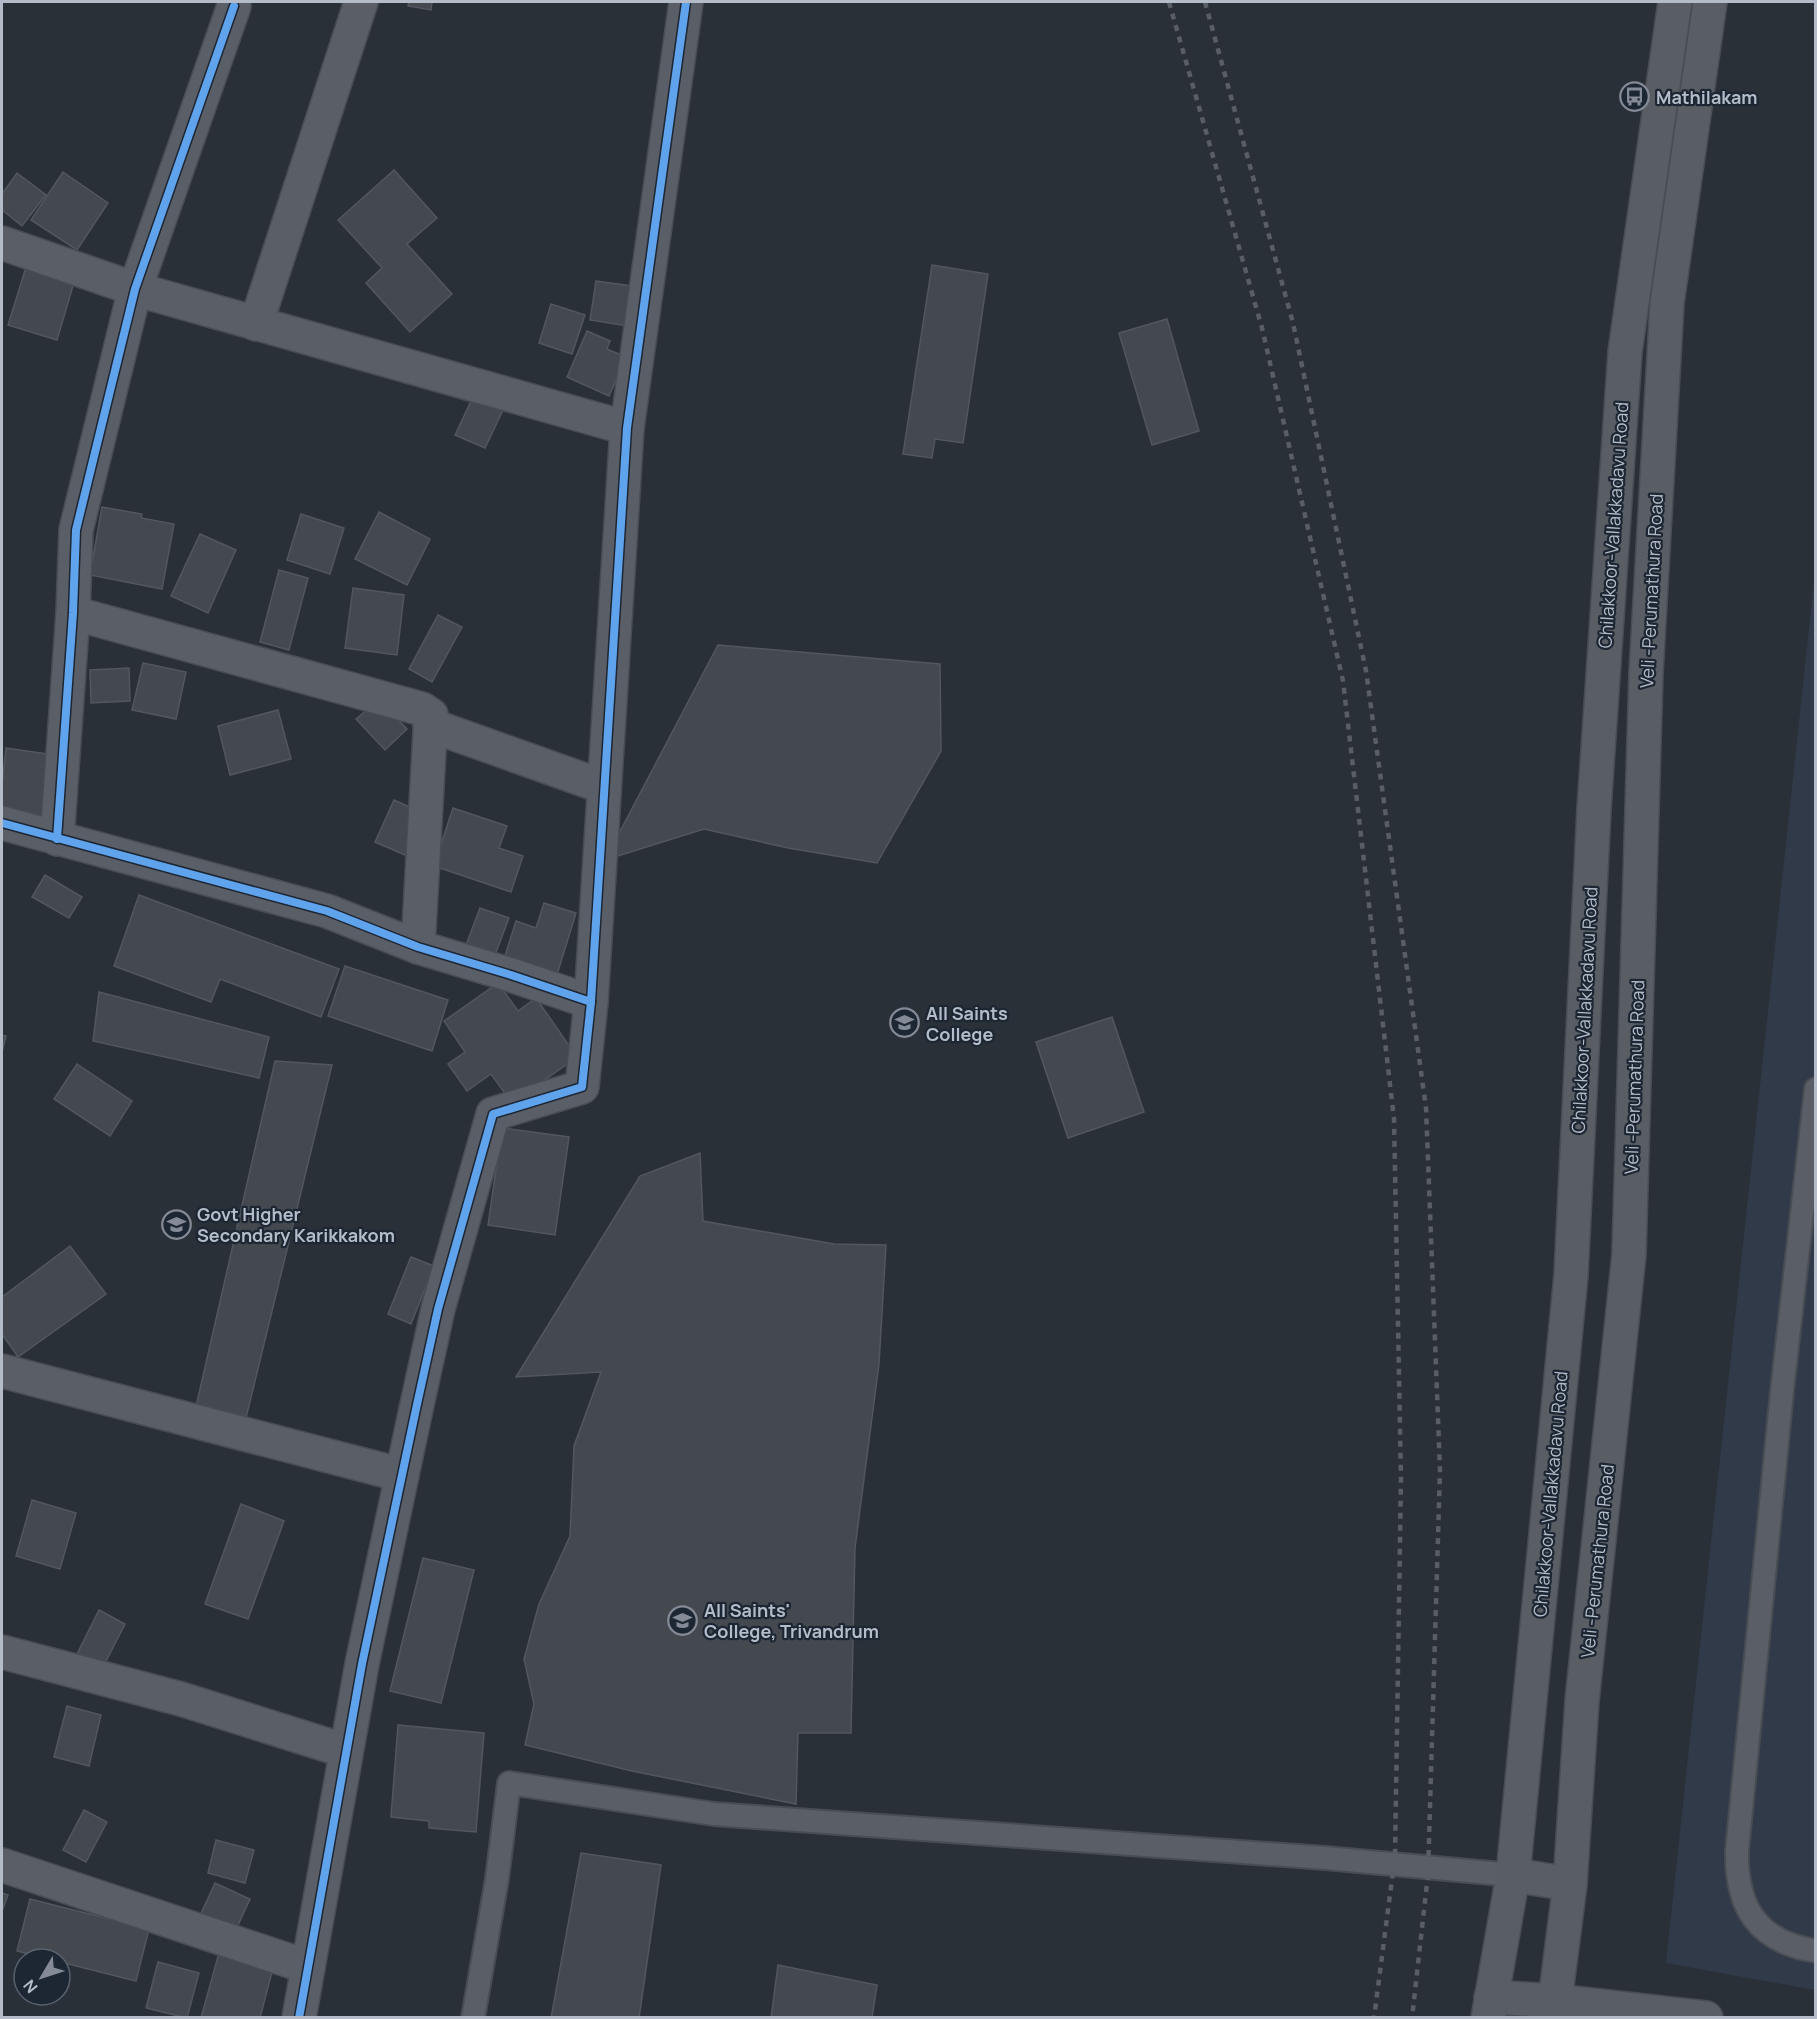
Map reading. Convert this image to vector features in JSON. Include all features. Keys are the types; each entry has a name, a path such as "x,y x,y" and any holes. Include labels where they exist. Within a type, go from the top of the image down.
{"main road":[{"name":"Chilakkoor-Vallakkadavu Road","path":"1489,2007 1513,1875 1571,1275 1594,809 1625,352 1675,2"},
{"name":"Veli -Perumathura Road","path":"1553,2009 1570,1884 1582,1701 1629,1254 1646,673 1667,303 1710,2"},
{"path":"1513,1875 1570,1884"},
{"path":"1489,2007 1706,2018"}],"street":[{"path":"256,324 361,2"},
{"path":"299,2018 346,1751 402,1475 438,1309 493,1114 582,1087 591,1002 627,428 686,2"},
{"path":"57,839 73,613 76,530 135,289 234,6"},
{"path":"2,243 135,289 627,428"},
{"path":"73,613 422,708 431,715 418,947"},
{"path":"430,725 604,787"},
{"path":"2,823 327,911 418,947 591,1002"},
{"path":"2,1371 402,1475"},
{"path":"2,1652 181,1699 346,1751"},
{"path":"2,1865 308,1967"}],"lane":[{"path":"1815,1089 1781,1403 1737,1851 1737,1873 1739,1888 1745,1904 1764,1930 1791,1946 1815,1951"},
{"path":"474,2018 497,1878 509,1783 714,1814 1324,1858 1513,1875"}],"shaded area":[{"path":"1815,573 1815,1990 1666,1963"}],"building":[{"path":"409,2 432,2 431,10 408,6"},
{"path":"394,170 437,218 407,244 452,294 410,332 366,283 382,268 338,220"},
{"path":"63,172 108,203 77,250 31,220"},
{"path":"17,173 46,195 22,226 2,210 2,194"},
{"path":"27,264 75,279 57,340 8,325"},
{"path":"932,265 988,274 963,443 935,439 932,458 903,454"},
{"path":"596,281 639,287 633,327 590,320"},
{"path":"551,304 585,315 572,354 539,343"},
{"path":"1167,319 1199,431 1152,445 1119,333"},
{"path":"587,331 610,341 607,349 626,357 609,396 567,377"},
{"path":"474,395 504,408 485,448 455,435"},
{"path":"102,507 142,514 141,518 174,524 162,589 90,575"},
{"path":"379,512 430,539 407,585 355,559"},
{"path":"301,514 344,528 330,574 287,560"},
{"path":"200,534 236,550 208,613 171,596"},
{"path":"279,570 308,578 289,650 260,642"},
{"path":"353,588 404,595 397,655 345,648"},
{"path":"438,615 462,627 432,682 409,669"},
{"path":"718,645 940,664 941,751 877,863 788,848 704,829 605,860"},
{"path":"143,663 186,672 176,719 132,710"},
{"path":"129,668 130,701 91,703 90,670"},
{"path":"379,700 407,729 385,750 356,719"},
{"path":"278,710 291,759 230,775 218,726"},
{"path":"6,748 54,755 45,818 2,812"},
{"path":"394,800 423,813 405,855 375,842"},
{"path":"453,808 507,826 499,848 523,856 511,892 434,866"},
{"path":"45,875 82,897 69,918 32,897"},
{"path":"139,895 339,969 321,1017 220,979 211,1002 114,966"},
{"path":"544,903 576,913 556,978 503,962 516,921 536,928"},
{"path":"480,908 509,918 495,955 466,945"},
{"path":"345,966 448,1000 432,1051 328,1016"},
{"path":"498,983 518,1011 536,998 577,1057 512,1103 491,1074 467,1091 448,1064 465,1052 444,1021"},
{"path":"99,992 269,1037 259,1078 93,1041"},
{"path":"1112,1017 1144,1112 1068,1138 1036,1042"},
{"path":"2,1035 6,1036 2,1052"},
{"path":"275,1061 332,1065 245,1422 195,1411"},
{"path":"77,1064 132,1101 110,1136 54,1099"},
{"path":"502,1128 569,1137 555,1235 488,1225"},
{"path":"700,1153 703,1221 834,1244 886,1245 879,1364 855,1548 851,1733 798,1733 796,1804 632,1771 525,1745 534,1704 524,1659 539,1604 570,1536 574,1446 601,1372 516,1377 640,1176"},
{"path":"70,1246 106,1294 18,1357 2,1334 2,1297"},
{"path":"411,1257 434,1266 411,1324 388,1314"},
{"path":"32,1500 76,1513 60,1569 16,1556"},
{"path":"241,1504 284,1521 248,1619 205,1604"},
{"path":"423,1558 474,1570 441,1703 390,1691"},
{"path":"99,1610 125,1624 102,1669 76,1656"},
{"path":"67,1706 101,1715 89,1766 54,1757"},
{"path":"398,1725 484,1733 476,1832 429,1828 429,1821 391,1817"},
{"path":"84,1810 107,1822 86,1862 63,1850"},
{"path":"216,1840 254,1850 245,1883 208,1873"},
{"path":"581,1853 661,1865 639,2018 551,2018"},
{"path":"215,1883 250,1899 233,1936 198,1920"},
{"path":"2,1893 8,1895 2,1911"},
{"path":"30,1899 149,1929 136,1981 72,1965 72,1947 18,1947"},
{"path":"219,1953 273,1968 260,2018 201,2018"},
{"path":"158,1962 199,1973 187,2018 146,2008"},
{"path":"778,1965 877,1985 872,2018 771,2018"}],"railway":[{"path":"1169,2 1262,328 1343,681 1394,1119 1401,1478 1395,1856 1374,2018"},
{"path":"1205,2 1293,323 1366,671 1426,1108 1440,1470 1428,1874 1412,2018"}],"cycle path":[{"path":"591,1002 627,428 686,2"},
{"path":"57,839 73,613 76,530 135,289 234,6"},
{"path":"2,823 327,911 418,947 591,1002 582,1087 493,1114 438,1309 416,1409 362,1664 299,2018"}],"place":[{"name":"Mathilakam","path":"1635,97"},
{"name":"All Saints College","path":"905,1023"},
{"name":"Govt Higher Secondary Karikkakom","path":"176,1224"},
{"name":"All Saints' College, Trivandrum","path":"683,1620"}]}
